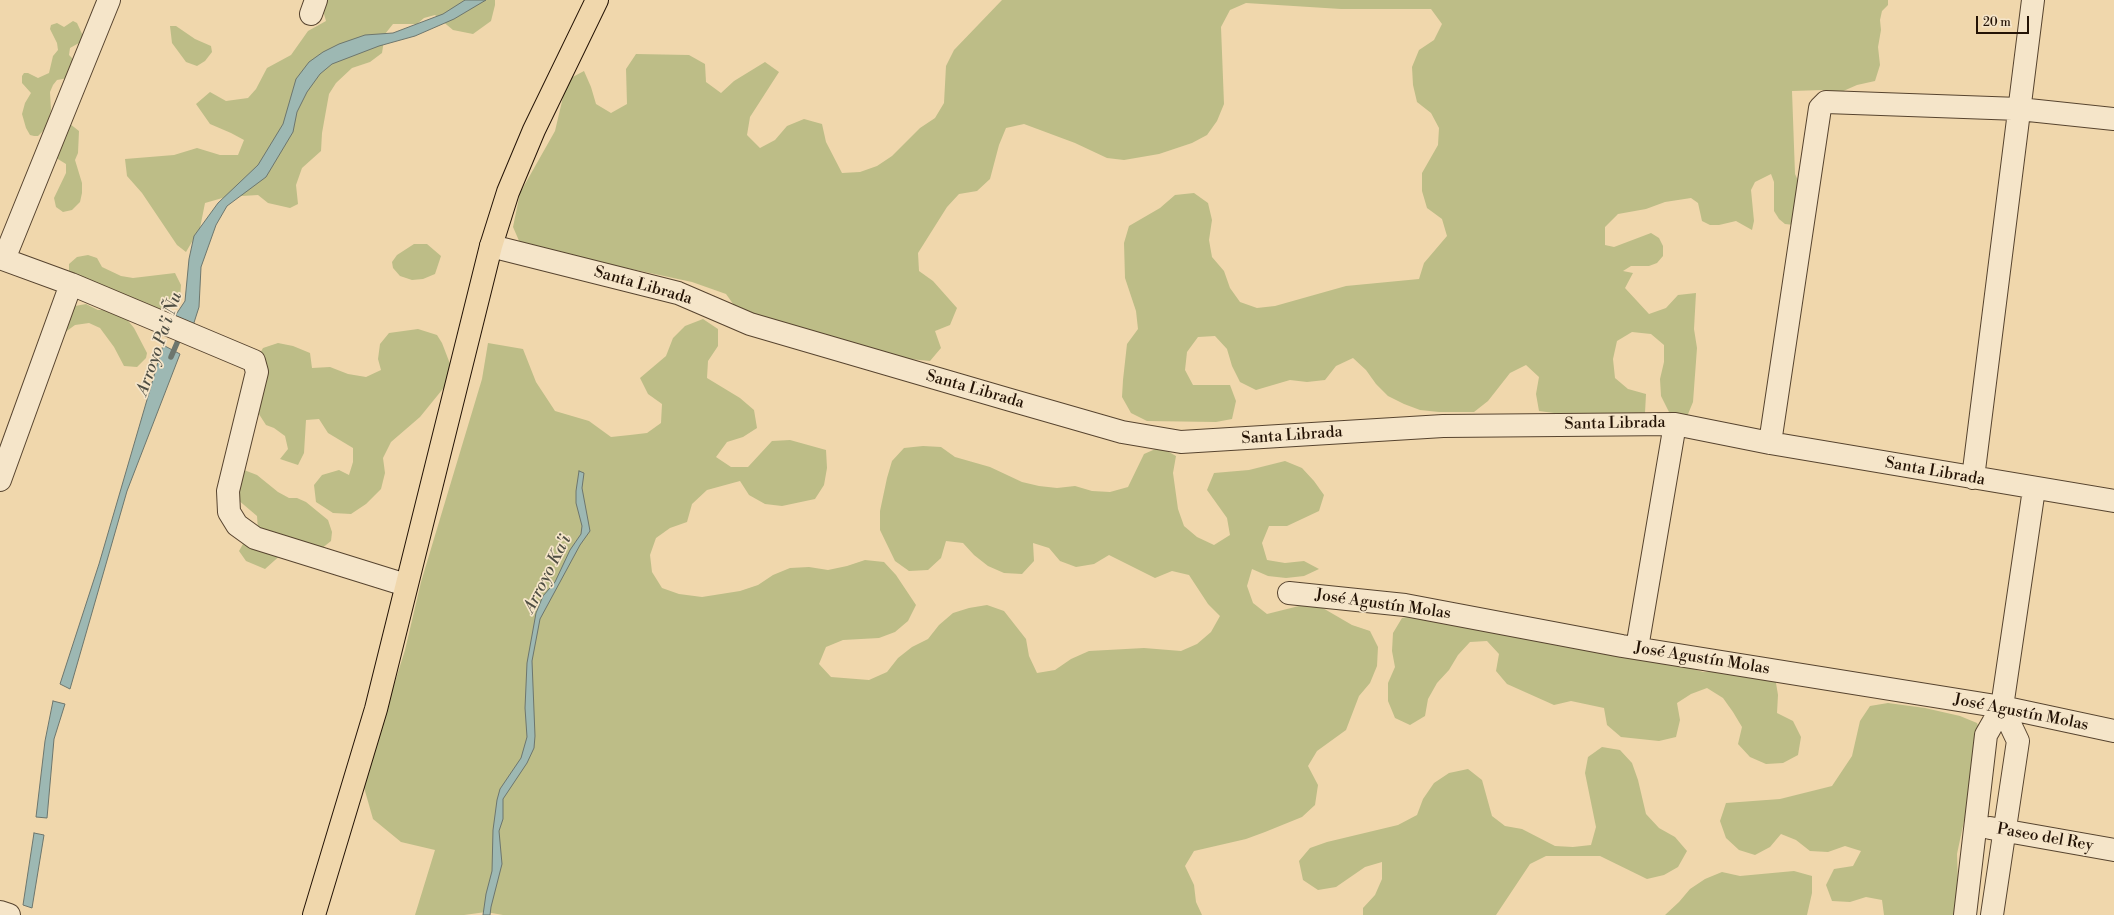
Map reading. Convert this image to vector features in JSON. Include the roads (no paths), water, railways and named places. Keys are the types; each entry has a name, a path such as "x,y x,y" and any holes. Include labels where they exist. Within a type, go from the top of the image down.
{"main road":[{"path":"314,915 376,709 491,246 508,192 534,130 597,0"}],"street":[{"path":"109,0 2,258 71,284 254,361 257,366 257,372 228,491 229,512 237,525 255,538 406,585"},
{"path":"1973,478 2033,0"},
{"path":"1770,443 1820,108 1826,102 2019,109 2114,119"},
{"name":"Santa Librada","path":"491,246 678,293 750,324 1114,430 1181,442 1443,426 1675,424 1770,443 2034,489 2114,501"},
{"path":"0,480 71,284"},
{"path":"1637,648 1675,424"},
{"path":"1965,915 1977,825 1986,735 2002,707 2034,489"},
{"name":"José Agustín Molas","path":"1289,593 1405,605 1637,648 2002,707 2114,731"},
{"path":"1992,915 2018,741 2002,707"},
{"name":"Paseo del Rey","path":"1977,825 2114,850"},
{"path":"0,912 9,915"}],"water":[{"path":"465,0 486,0 454,19 415,36 379,46 332,64 320,74 307,92 297,112 293,132 266,177 227,206 216,225 201,267 199,307 191,332 171,322 185,301 189,259 194,236 218,203 258,165 283,124 296,79 309,62 323,52 339,44 365,35 393,33 443,14"},
{"path":"163,345 180,354 127,491 70,689 60,684 99,564"},
{"path":"579,471 584,473 582,488 590,531 580,545 540,619 532,661 535,736 534,748 527,763 503,799 503,819 499,831 502,864 490,915 483,915 486,894 492,871 493,830 497,800 500,789 521,758 527,737 525,708 527,663 536,613 543,596 555,582 570,550 581,534 582,526 576,503"},
{"path":"53,701 65,704 54,739 47,818 36,817 45,741"},
{"path":"34,833 44,835 32,908 23,905"}],"waterway":[{"name":"Arroyo Pa'i Ñu","path":"171,357 180,336"}],"water label":[{"name":"Arroyo Ka'i","path":"548,574"}]}
